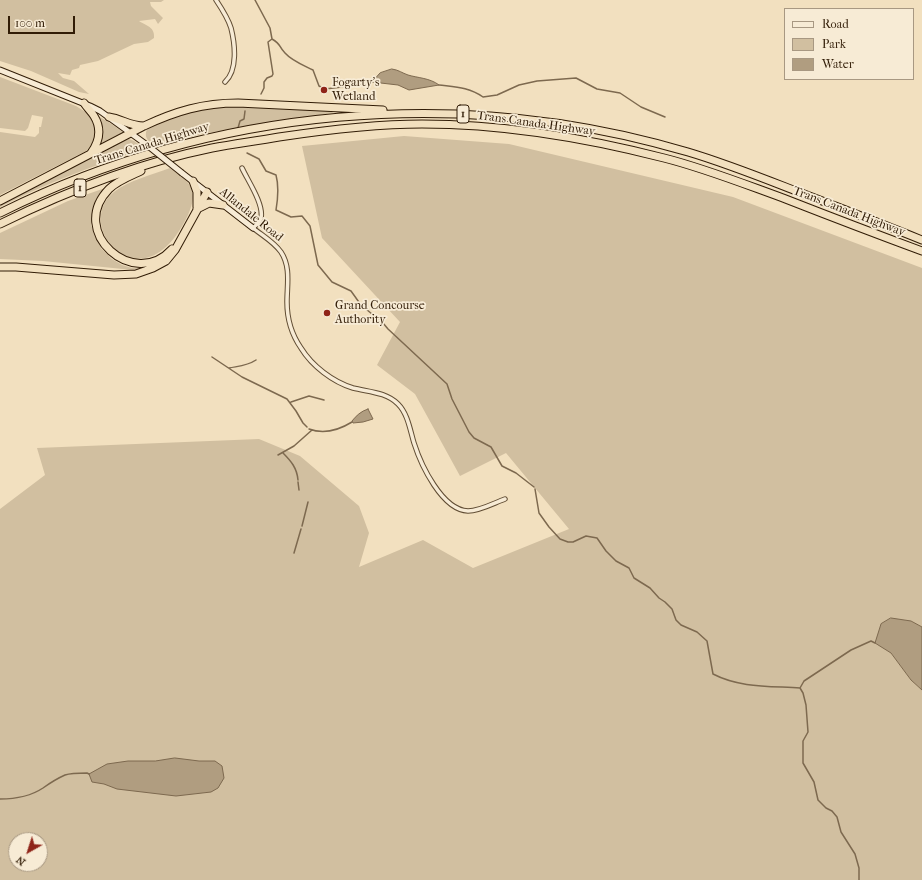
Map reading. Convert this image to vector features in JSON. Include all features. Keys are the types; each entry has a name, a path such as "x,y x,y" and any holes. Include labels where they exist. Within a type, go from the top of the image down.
{"highway":[{"path":"84,103 95,118 98,127 98,140 91,154"},
{"path":"0,201 144,126 180,111 198,106 220,103 258,103 437,113"},
{"name":"Trans Canada Highway","path":"0,213 73,181 190,142 282,124 335,117 437,113 510,117 602,132 688,152 922,240"},
{"path":"109,118 117,118 129,124 144,126"},
{"name":"Trans Canada Highway","path":"0,224 69,192 162,160 242,143 323,130 423,124 520,130 595,142 667,159 758,189 922,251"},
{"path":"162,160 118,182 109,189 99,204 97,213 97,228 103,243 111,252 118,257 139,264 152,262 168,253 182,237"},
{"path":"193,181 197,197 197,209"},
{"path":"0,267 114,275 136,274 153,268 166,261 175,250 207,192"},
{"path":"197,209 210,203 223,205"}],"main road":[{"name":"Allandale Road","path":"0,70 84,103 109,118 132,133 253,228"}],"street":[{"path":"216,0 228,22 233,40 234,60 230,77 225,82"},
{"path":"242,168 260,203 260,221 253,228"},
{"name":"Allandale Road","path":"253,228 274,244 284,257 288,277 288,315 296,340 308,358 328,375 342,384 382,394 398,404 406,416 419,458 424,468 441,495 448,503 466,511 473,511 506,499"}],"green space":[{"path":"0,0 164,0 161,2 150,2 151,6 163,18 158,24 155,19 139,21 152,29 154,38 148,42 134,44 98,61 80,65 79,68 72,70 70,75 58,73 63,78 74,81 89,94 79,92 31,71 0,61"},
{"path":"0,77 76,106 92,116 96,132 93,143 86,151 0,195 0,132 35,137 39,133 39,127 41,127 43,117 32,115 28,128 25,131 0,128"},
{"path":"224,106 334,111 332,113 201,134 158,148 147,138 147,129 182,113"},
{"path":"95,114 110,123 124,133 99,146"},
{"path":"404,136 509,144 733,197 922,268 922,627 911,621 891,653 911,680 922,690 922,880 0,880 0,509 45,475 37,448 259,439 300,456 359,506 369,533 359,567 423,540 473,568 569,529 506,453 460,476 415,394 377,365 400,322 322,238 302,146"},
{"path":"129,139 145,149 71,175 0,207 0,203 120,142"},
{"path":"170,168 188,182 193,192 193,198 188,215 170,243 151,256 133,258 118,252 107,239 101,223 103,207 114,192 120,188 134,181"},
{"path":"108,187 95,203 91,225 101,248 112,259 122,265 132,268 144,268 133,270 43,261 0,259 0,233 68,201"}],"water":[{"path":"392,69 439,85 409,90 398,85 372,82 380,73"},
{"path":"368,409 373,419 353,423 352,421 357,416"},
{"path":"891,618 911,621 922,627 922,690 911,680 891,653 875,643 881,624"},
{"path":"175,758 215,761 222,766 224,778 218,788 211,792 176,796 117,789 104,784 92,782 89,774 107,764 128,761 155,761"}],"waterway":[{"path":"255,0 270,28 272,39 268,42 273,74 264,82 264,88 261,94"},
{"path":"272,39 288,56 298,63 313,70 319,86 325,89 367,84 372,82"},
{"path":"439,85 467,89 483,97 497,95 519,85 537,81 576,78 597,89 620,93 641,107 665,117"},
{"path":"238,128 240,121 244,119 245,111"},
{"path":"247,153 259,159 266,171 276,175 278,183 276,210 291,217 302,216 310,226 318,265 332,282 351,291 361,305 383,323 447,384 452,399 469,432 474,438 491,447 502,466 516,473 534,487"},
{"path":"212,357 242,377 287,399 307,427"},
{"path":"229,368 246,365 256,360"},
{"path":"291,402 309,396 324,400"},
{"path":"309,429 326,432 332,431 352,422"},
{"path":"278,455 294,446 312,430"},
{"path":"283,453 293,465 298,480"},
{"path":"298,482 299,490"},
{"path":"535,489 539,513 560,539 573,542 586,536 597,538 606,551 616,561 629,568 634,578 650,588 672,609 676,620 681,625 697,632 707,641 713,674 723,679 744,684 800,688"},
{"path":"302,526 308,502"},
{"path":"294,553 301,529"},
{"path":"800,688 804,681 851,650 871,641 875,643"},
{"path":"800,688 806,705 808,732 803,741 803,763 814,782 818,800 837,817 841,832 855,854 859,868 859,880"},
{"path":"0,799 17,798 28,795 65,775 79,773 89,774"}],"place":[{"name":"Fogarty's Wetland","path":"324,90"},
{"name":"Grand Concourse Authority","path":"327,313"}]}
